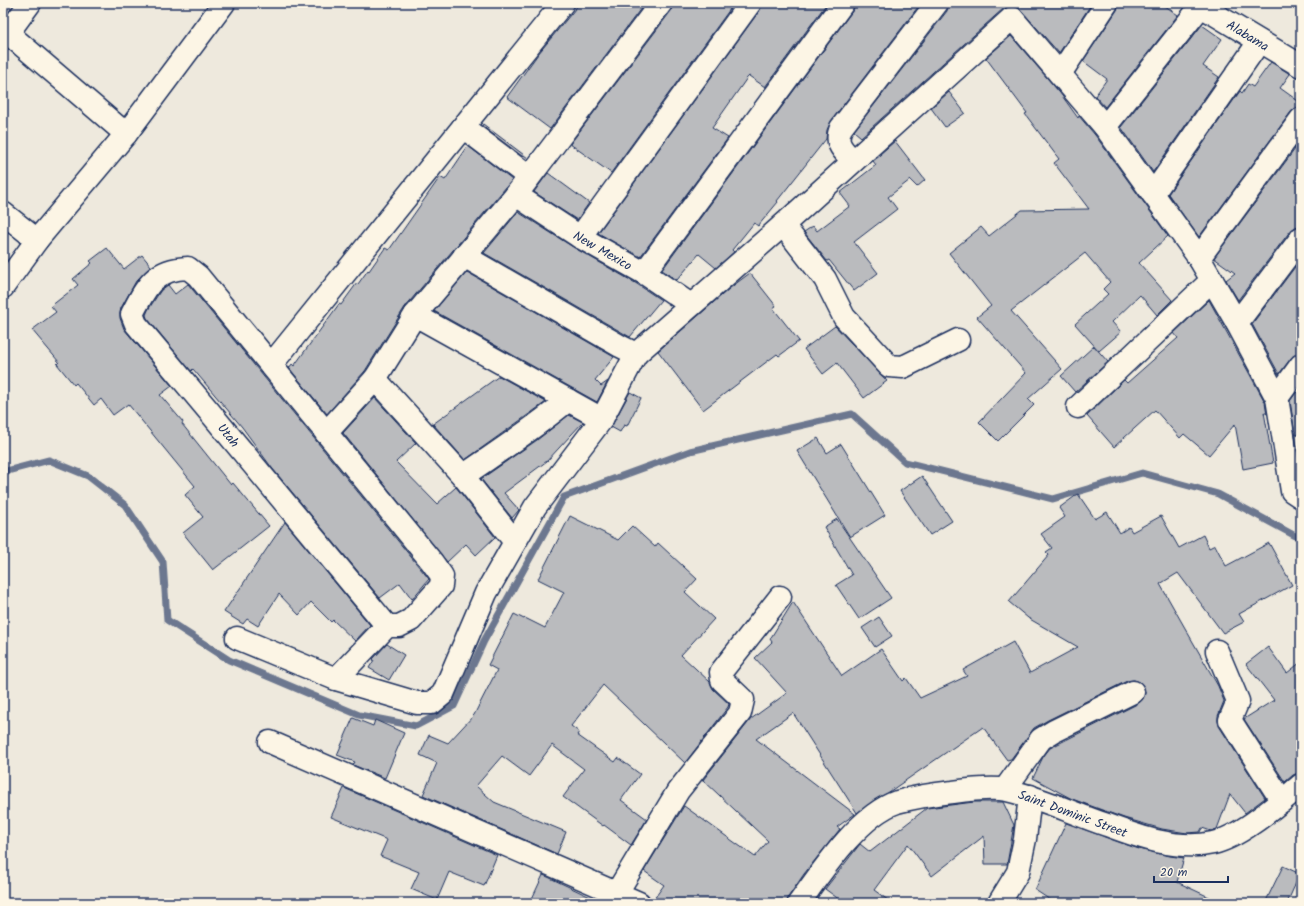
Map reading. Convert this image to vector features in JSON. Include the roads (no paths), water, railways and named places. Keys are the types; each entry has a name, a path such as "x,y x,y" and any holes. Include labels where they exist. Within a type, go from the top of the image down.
{"street":[{"path":"30,3 6,30 126,134"},
{"path":"3,287 37,240 126,134 224,3"},
{"path":"336,679 387,626 399,626 411,620 441,586 442,576 271,365 562,3"},
{"path":"326,433 375,379 415,315 516,195 528,177 661,3"},
{"path":"580,237 750,3"},
{"path":"644,273 843,3"},
{"path":"853,161 840,146 838,136 841,128 937,3"},
{"path":"1060,74 1107,3"},
{"path":"1105,127 1198,4"},
{"name":"Alabama","path":"1198,4 1301,66"},
{"path":"237,638 336,679 417,703 432,703 443,694 486,593 535,507 602,419 636,354 783,225 1016,10 1060,74 1105,127 1212,280 1277,398 1298,489"},
{"path":"1153,194 1259,42"},
{"path":"1198,258 1301,119"},
{"path":"463,127 528,177"},
{"name":"New Mexico","path":"516,195 580,237 644,273 691,305"},
{"path":"3,213 37,240"},
{"path":"783,225 825,280 844,317 889,366 904,367 958,340"},
{"path":"1237,323 1301,238"},
{"path":"464,256 636,354"},
{"name":"Utah","path":"271,365 198,276 188,268 178,268 161,274 143,293 132,314 136,324 387,626"},
{"path":"1078,407 1212,280"},
{"path":"415,315 602,419"},
{"path":"1277,398 1301,365"},
{"path":"375,379 463,476 515,542"},
{"path":"463,476 536,426 568,400"},
{"path":"616,894 678,792 740,713 743,700 722,680 721,672 780,597"},
{"path":"1217,651 1238,701 1230,720 1282,801"},
{"path":"1005,789 1041,739 1054,731 1133,692"},
{"path":"270,742 639,903"},
{"name":"Saint Dominic Street","path":"800,903 827,863 872,815 896,803 932,794 971,790 1005,789 1030,796 1128,833 1162,842 1188,845 1213,843 1236,834 1282,801 1301,785"},
{"path":"999,903 1018,872 1025,839 1030,796"}],"waterway":[{"path":"3,472 49,460 88,476 125,505 163,562 167,620 229,660 359,715 416,726 454,706 484,641 564,497 690,451 852,414 905,462 1053,499 1142,473 1218,494 1301,539"}]}
